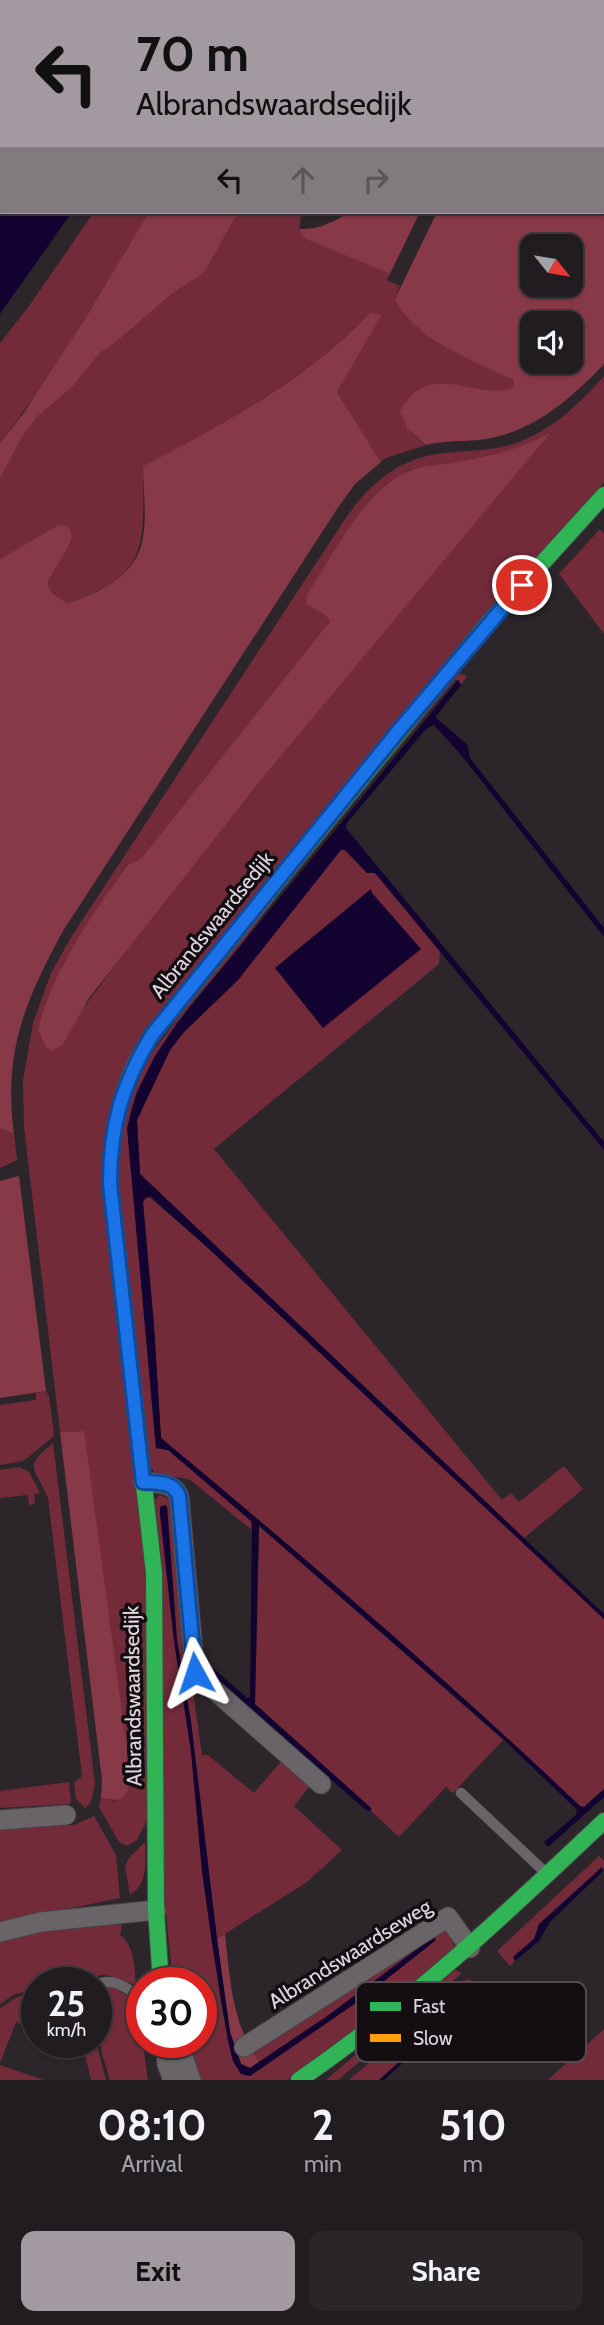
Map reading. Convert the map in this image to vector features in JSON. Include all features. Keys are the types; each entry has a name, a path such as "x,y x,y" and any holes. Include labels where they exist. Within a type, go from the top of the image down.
{"street":[{"name":"Albrandswaardsedijk","path":"160,1967 156,1910 155,1600 110,1184 113,1129 130,1074 152,1035 489,622 604,495"},
{"path":"143,1482 169,1484 179,1496 195,1673 321,1784"},
{"path":"0,1819 66,1815"},
{"path":"429,1982 470,1948 604,1821"},
{"path":"0,1932 41,1922 156,1910"},
{"name":"Albrandswaardseweg","path":"244,2047 448,1917 470,1948"},
{"path":"299,2080 356,2041"},
{"path":"318,2080 356,2043"},
{"path":"166,2058 173,2080"},
{"path":"183,2058 191,2080"}],"lane":[{"path":"461,1793 547,1874"}],"shaded area":[{"path":"0,214 71,214 0,314"},
{"path":"93,214 148,214 59,359 0,443 0,343"},
{"path":"148,214 245,214 235,218 204,273 173,293 100,353 73,386 37,417 22,437 0,479 0,443 23,414"},
{"path":"245,214 302,214 299,229 305,238 390,274 387,280 400,286 395,299 515,384 511,389 502,392 481,389 407,399 403,420 409,430 426,445 381,462 337,392 382,315 371,312 320,359 264,398 143,466 141,536 137,553 129,568 115,581 68,603 52,592 48,585 72,539 65,525 58,525 0,559 0,479 22,437 37,417 73,386 100,353 173,293 204,273 235,218"},
{"path":"346,214 419,214 390,274 304,238 299,229 319,227"},
{"path":"436,214 604,214 604,364 551,412 520,429 486,439 426,445 407,428 400,412 411,396 423,387 451,384 496,391 511,389 514,384 513,380 431,337 404,313 395,299"},
{"path":"371,312 382,315 337,392 381,462 355,484 339,506 63,931 38,981 20,1028 12,1078 14,1134 0,1128 0,559 58,525 65,525 70,529 72,538 48,581 52,592 68,603 115,581 133,562 143,538 143,466 264,398 320,359"},
{"path":"604,376 604,482 484,618 112,1105 144,1548 152,1811 137,1840 127,1846 119,1842 99,1807 101,1798 116,1801 84,1431 60,1432 24,1127 23,1081 33,1023 51,973 70,939 345,519 365,494 388,474 414,460 445,453 501,447 532,436 566,414","holes":["548,434 261,780 145,925 76,1018 41,1037 38,1030 63,964 127,864 140,859 151,846 330,621 306,604 363,510 387,484 410,470 500,455"]},
{"path":"550,433 261,780 89,998 63,1044 52,1051 46,1047 38,1030 53,985 75,943 101,903 128,864 140,859 151,846 330,621 306,604 307,595 364,508 393,480 409,471 505,452"},
{"path":"600,529 604,534 604,634 559,574"},
{"path":"458,673 467,676 461,685 455,680 287,883 239,947 188,1008 155,1056 130,1112 128,1138 156,1448 168,1450 250,1518 252,1530 189,1479 155,1474 149,1463 117,1185 117,1160 125,1115 140,1074 176,1015 452,675"},
{"path":"458,680 461,685 436,716 437,719 467,744 470,758 604,928 604,937 462,756 434,725 426,729 347,823 346,828 604,1142 604,1150 375,873 367,873 345,850 341,850 238,980 184,1032 170,1050 137,1120 140,1174 604,1614 604,1619 208,1248 151,1197 145,1198 143,1202 161,1438 374,1619 580,1806 584,1807 604,1789 604,1797 548,1847 544,1842 576,1815 577,1810 500,1736 259,1526 255,1704 371,1808 371,1811 366,1810 210,1674 214,1669 247,1698 250,1697 252,1522 168,1450 156,1448 127,1128 137,1092 155,1056 177,1023"},
{"path":"340,850 345,850 367,873 375,873 440,950 439,964 214,1149 502,1500 511,1493 519,1502 564,1466 583,1489 524,1538 140,1174 137,1120 170,1050 184,1032 238,980"},
{"path":"371,889 421,949 323,1028 275,968"},
{"path":"0,1128 14,1134 17,1160 0,1168"},
{"path":"19,1176 46,1391 0,1398 0,1181"},
{"path":"148,1196 208,1248 604,1619 604,1789 584,1807 374,1619 161,1438 143,1202"},
{"path":"46,1391 54,1434 52,1438 23,1461 0,1465 0,1405 36,1400 36,1393"},
{"path":"84,1431 131,1779 125,1795 114,1800 101,1798 102,1780 60,1432"},
{"path":"53,1443 95,1784 91,1802 85,1808 76,1799 74,1782 82,1776 48,1498 34,1468 37,1458"},
{"path":"19,1467 29,1472 40,1493 34,1494 35,1504 29,1505 28,1495 0,1498 0,1470"},
{"path":"160,1495 169,1499 175,1511 188,1655 202,1755 208,1755 254,1793 284,1758 313,1782 294,1806 342,1850 307,1882 217,1939 191,1722 177,1640 167,1506 162,1506 160,1513 174,1641 191,1751 202,1871 216,1967 171,1967 162,1873 159,1561 153,1502"},
{"path":"167,1506 177,1640 191,1722 230,2032 241,2064 250,2068 356,1995 356,2003 250,2076 241,2074 233,2061 212,1943 202,1871 191,1751 174,1641 160,1507"},
{"path":"259,1525 503,1740 453,1793 446,1787 399,1837 371,1808 255,1704"},
{"path":"69,1782 69,1804 0,1808 0,1791"},
{"path":"94,1816 116,1855 120,1898 0,1923 0,1830 74,1825"},
{"path":"145,1842 143,1878 130,1895 125,1866"},
{"path":"599,1856 604,1861 604,1870 602,1867 534,1939 513,1957 515,1961 510,1966 497,1951"},
{"path":"602,1867 603,1871 549,1923 539,1941 515,1961 513,1957 534,1939 539,1924"},
{"path":"122,1925 120,1935 129,1945 134,1967 126,1967 126,1982 112,1977 112,1967 21,1967 21,1993 0,2004 0,1939 38,1931"},
{"path":"438,1928 445,1929 455,1948 415,1982 383,1982 436,1940 435,1938 374,1982 356,1982 356,1995 259,2062 251,2050"},
{"path":"225,1934 238,2017 259,2062 250,2068 241,2064 230,2032 217,1939"},
{"path":"433,1937 436,1940 383,1982 373,1982"},
{"path":"455,1970 462,1973 452,1982 441,1982"},
{"path":"217,1975 233,2061 241,2074 250,2076 356,2003 356,2032 288,2080 196,2080 189,2058 217,2058"},
{"path":"112,1987 126,1995 126,2058 145,2058 148,2080 110,2080 103,2058 112,2058"},
{"path":"19,1996 21,2024 16,2022 0,2063 0,2008"},
{"path":"604,2029 604,2080 548,2080 568,2062 586,2062 586,2045"},
{"path":"356,2054 356,2062 359,2062 338,2080 326,2080"},
{"path":"86,2058 100,2058 106,2080 91,2080"},
{"path":"370,2062 399,2062 379,2080 349,2080"},
{"path":"399,2062 404,2062 384,2080 379,2080"},
{"path":"0,2065 44,2080 0,2080"}],"traffic: fast":[{"path":"267,895 489,622 604,495"},
{"path":"112,1202 154,1573 156,1910 160,1967"},
{"path":"427,1982 604,1821"},
{"path":"299,2080 356,2039"}],"traffic: slow":[{"path":"112,1202 113,1136 124,1092 142,1051 267,895"}],"route":[{"path":"195,1673 179,1496 169,1484 143,1482 110,1184 113,1129 123,1091 152,1035 400,729 522,585"}]}
